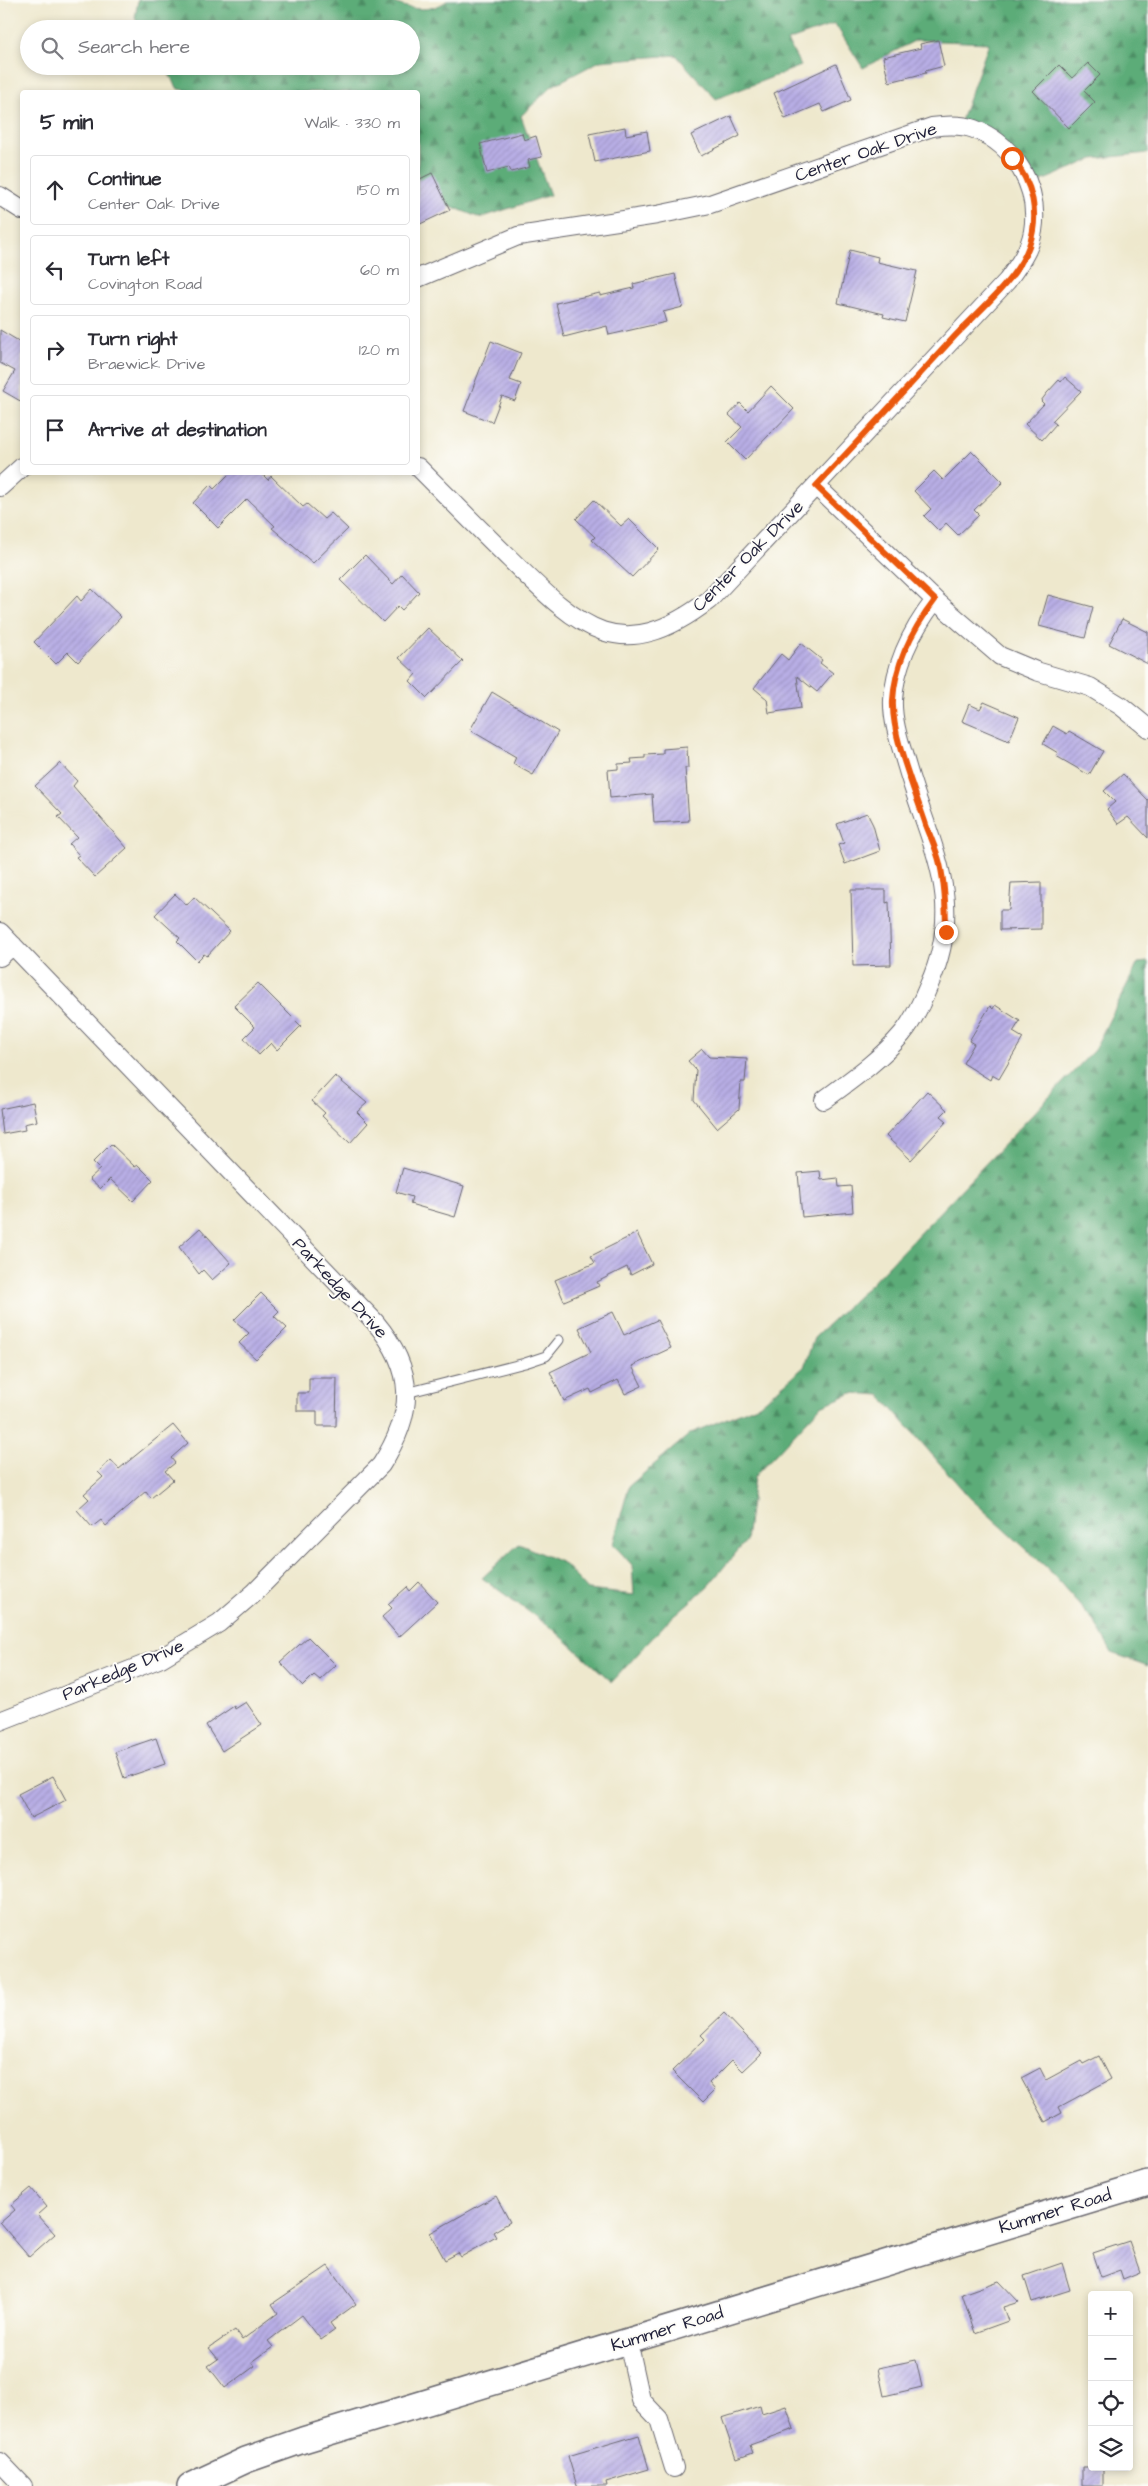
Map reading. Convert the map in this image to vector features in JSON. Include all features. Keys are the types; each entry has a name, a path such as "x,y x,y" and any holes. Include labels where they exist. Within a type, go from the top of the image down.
{"street":[{"name":"Center Oak Drive","path":"420,277 506,240 530,232 657,214 710,204 761,188 932,127 947,125 974,129 999,145 1024,172 1034,201 1033,232 1028,248 1006,281 708,600 687,616 663,630 647,634 609,633 571,617 420,469"},
{"path":"0,196 20,209"},
{"path":"0,487 20,469"},
{"path":"816,486 935,600 1000,656 1036,672 1090,687 1121,706 1148,728"},
{"path":"824,1100 872,1064 902,1034 914,1018 924,998 944,945 946,932 944,883 939,861 900,742 893,701 900,662 907,643 935,600"},
{"name":"Parkedge Drive","path":"0,932 375,1322 385,1334 400,1360 404,1372 406,1393 406,1406 396,1442 381,1465 255,1592 219,1623 161,1658 0,1721"},
{"path":"0,958 13,945"},
{"name":"Kummer Road","path":"190,2486 246,2460 303,2440 1148,2183"},
{"path":"628,2341 641,2400 659,2419 674,2468"},
{"path":"0,2462 23,2486"}],"lane":[{"path":"406,1393 546,1356 559,1340"}],"green space":[{"path":"138,0 386,0 417,9 425,9 441,5 448,0 1148,0 1148,153 1093,159 1030,186 1024,172 959,126 989,43 916,40 863,68 835,24 787,41 801,66 716,99 676,55 600,61 552,86 521,116 550,195 480,218 438,201 420,196 420,90 186,90 178,89 169,75 420,75 420,20 136,20"},
{"path":"1148,962 1148,1666 1112,1653 1094,1621 1046,1567 969,1497 880,1395 852,1393 821,1406 754,1477 746,1541 708,1586 668,1621 612,1682 554,1630 482,1578 519,1544 563,1563 588,1590 634,1595 632,1565 613,1544 629,1486 691,1433 759,1405 804,1367 814,1338 871,1284 1094,1050 1138,963"}],"building":[{"path":"938,40 944,66 925,71 926,73 889,82 883,57 921,48 920,44"},
{"path":"1088,63 1100,75 1084,91 1095,102 1069,128 1033,91 1059,65 1072,78"},
{"path":"836,64 851,100 824,112 820,104 785,119 774,93"},
{"path":"731,116 740,136 701,156 691,135"},
{"path":"625,127 626,135 647,131 650,151 595,162 589,134"},
{"path":"522,133 524,140 536,136 542,157 528,160 530,167 511,172 509,167 487,173 480,144"},
{"path":"432,173 450,210 420,224 420,179"},
{"path":"850,250 878,257 877,262 917,271 905,322 883,317 884,314 838,303"},
{"path":"675,274 683,307 663,312 666,322 609,335 607,326 564,337 556,303 600,293 600,296 634,288 633,284"},
{"path":"0,330 20,342 20,401 3,391 15,371 0,363"},
{"path":"491,341 521,353 510,380 521,384 515,401 502,396 492,422 464,411"},
{"path":"1065,377 1081,391 1052,421 1056,424 1042,440 1025,424 1044,404 1041,401 1047,393 1059,380 1061,382"},
{"path":"771,386 794,409 745,460 727,442 742,427 729,415 740,403 748,411"},
{"path":"972,451 1003,482 974,510 979,515 958,535 946,523 939,531 924,516 931,509 914,491 934,471 943,480"},
{"path":"228,475 263,475 268,480 271,476 303,507 307,504 324,519 331,513 348,529 313,563 272,528 275,526 247,499 218,528 193,503 210,485 214,489"},
{"path":"594,500 621,526 629,519 659,549 632,577 592,540 595,537 576,519"},
{"path":"365,555 393,584 402,574 419,592 402,610 398,606 383,622 340,580"},
{"path":"92,589 121,617 78,662 68,652 56,664 34,642 77,596 81,601"},
{"path":"1048,595 1093,607 1085,638 1039,626"},
{"path":"1122,619 1148,632 1148,664 1109,644"},
{"path":"428,628 463,661 427,698 410,681 416,674 399,658"},
{"path":"801,643 822,660 820,663 833,673 817,692 797,676 801,708 769,713 767,699 754,688 781,654 788,660"},
{"path":"492,692 558,732 533,775 513,764 516,757 470,730"},
{"path":"984,702 1019,717 1009,741 962,721 969,704 980,709"},
{"path":"1053,726 1067,734 1069,731 1103,751 1089,775 1056,756 1058,753 1043,744"},
{"path":"687,747 688,768 685,768 689,821 654,823 652,794 610,798 608,770 618,769 618,764 632,763 631,759 645,758 645,755 663,754 663,749"},
{"path":"60,763 77,781 73,786 127,848 95,877 76,857 79,855 69,844 77,837 58,817 62,814 35,786"},
{"path":"1123,774 1148,800 1148,838 1128,817 1118,824 1107,809 1115,802 1104,791"},
{"path":"867,813 873,825 880,851 845,864 838,845 844,843 837,824"},
{"path":"1041,882 1041,929 1000,930 1000,910 1009,910 1011,883"},
{"path":"851,890 886,890 886,903 889,902 891,965 853,966"},
{"path":"175,894 187,905 194,897 230,931 207,956 204,954 197,961 177,941 180,938 155,915"},
{"path":"258,983 301,1026 277,1050 271,1043 259,1055 244,1038 255,1027 234,1006"},
{"path":"995,1005 1020,1021 1013,1032 1023,1038 999,1079 992,1075 990,1080 963,1063 974,1044 969,1041 990,1006 993,1009"},
{"path":"702,1049 709,1057 747,1059 745,1082 741,1082 739,1109 717,1128 694,1100 696,1070 688,1061"},
{"path":"335,1076 367,1103 357,1112 368,1123 350,1143 322,1116 325,1113 312,1101"},
{"path":"927,1091 947,1110 941,1116 947,1121 911,1160 886,1136"},
{"path":"33,1102 37,1121 24,1124 25,1130 3,1134 0,1109"},
{"path":"111,1144 135,1167 138,1165 153,1180 133,1201 110,1179 100,1189 89,1179 100,1169 93,1162"},
{"path":"403,1168 464,1186 455,1217 410,1204 412,1197 396,1192"},
{"path":"820,1171 821,1180 838,1178 839,1187 851,1186 853,1212 802,1217 798,1173"},
{"path":"200,1228 231,1263 212,1280 203,1270 199,1274 179,1247"},
{"path":"637,1233 652,1264 631,1275 627,1267 597,1282 599,1286 564,1301 555,1280 595,1263 591,1256"},
{"path":"261,1293 279,1311 274,1316 287,1328 256,1359 239,1343 249,1333 234,1320"},
{"path":"613,1312 624,1335 657,1320 671,1348 632,1366 642,1386 625,1394 618,1380 592,1393 590,1389 564,1401 550,1372 591,1352 579,1328"},
{"path":"309,1378 337,1378 336,1426 317,1426 317,1411 297,1411 297,1393 309,1393"},
{"path":"173,1425 188,1443 171,1458 175,1463 165,1471 173,1480 151,1498 146,1491 106,1526 101,1520 92,1527 77,1510 89,1499 84,1494 103,1477 98,1472 111,1460 119,1469"},
{"path":"419,1582 437,1602 399,1637 382,1617 392,1608 388,1604 407,1587 410,1591"},
{"path":"308,1637 336,1665 320,1680 314,1675 303,1686 280,1662"},
{"path":"246,1702 262,1725 222,1751 206,1725 234,1706 235,1709"},
{"path":"156,1738 165,1764 124,1778 115,1752"},
{"path":"53,1776 66,1800 31,1818 18,1794"},
{"path":"724,2013 762,2053 743,2071 732,2060 709,2083 715,2090 703,2102 672,2071 705,2039 701,2035"},
{"path":"1099,2056 1111,2079 1059,2107 1062,2113 1045,2122 1021,2078 1040,2068 1046,2080 1081,2061 1083,2064"},
{"path":"31,2188 47,2207 38,2215 55,2234 29,2257 0,2223 15,2210 11,2205"},
{"path":"496,2196 510,2222 493,2232 496,2237 461,2257 458,2253 445,2260 430,2233"},
{"path":"1129,2241 1140,2272 1123,2279 1120,2270 1101,2277 1093,2253"},
{"path":"1062,2263 1070,2290 1032,2302 1024,2276"},
{"path":"328,2266 356,2304 330,2323 335,2330 321,2340 302,2315 268,2341 273,2347 252,2362 255,2366 225,2388 208,2366 218,2359 209,2348 235,2330 242,2340 278,2313 272,2304"},
{"path":"999,2281 1019,2302 1003,2307 1008,2321 975,2333 962,2294"},
{"path":"916,2360 922,2387 884,2396 878,2368"},
{"path":"760,2406 762,2414 786,2406 794,2429 750,2445 753,2453 736,2459 722,2418"},
{"path":"639,2435 649,2469 606,2482 607,2486 577,2486 568,2456"},
{"path":"1082,2467 1088,2467 1088,2471 1103,2471 1103,2486 1082,2486"}],"route":[{"path":"946,932 946,900 939,861 900,742 893,701 900,662 907,643 924,614 935,600 816,486 987,303 1021,262 1033,232 1034,201 1024,172 1012,158"}]}
